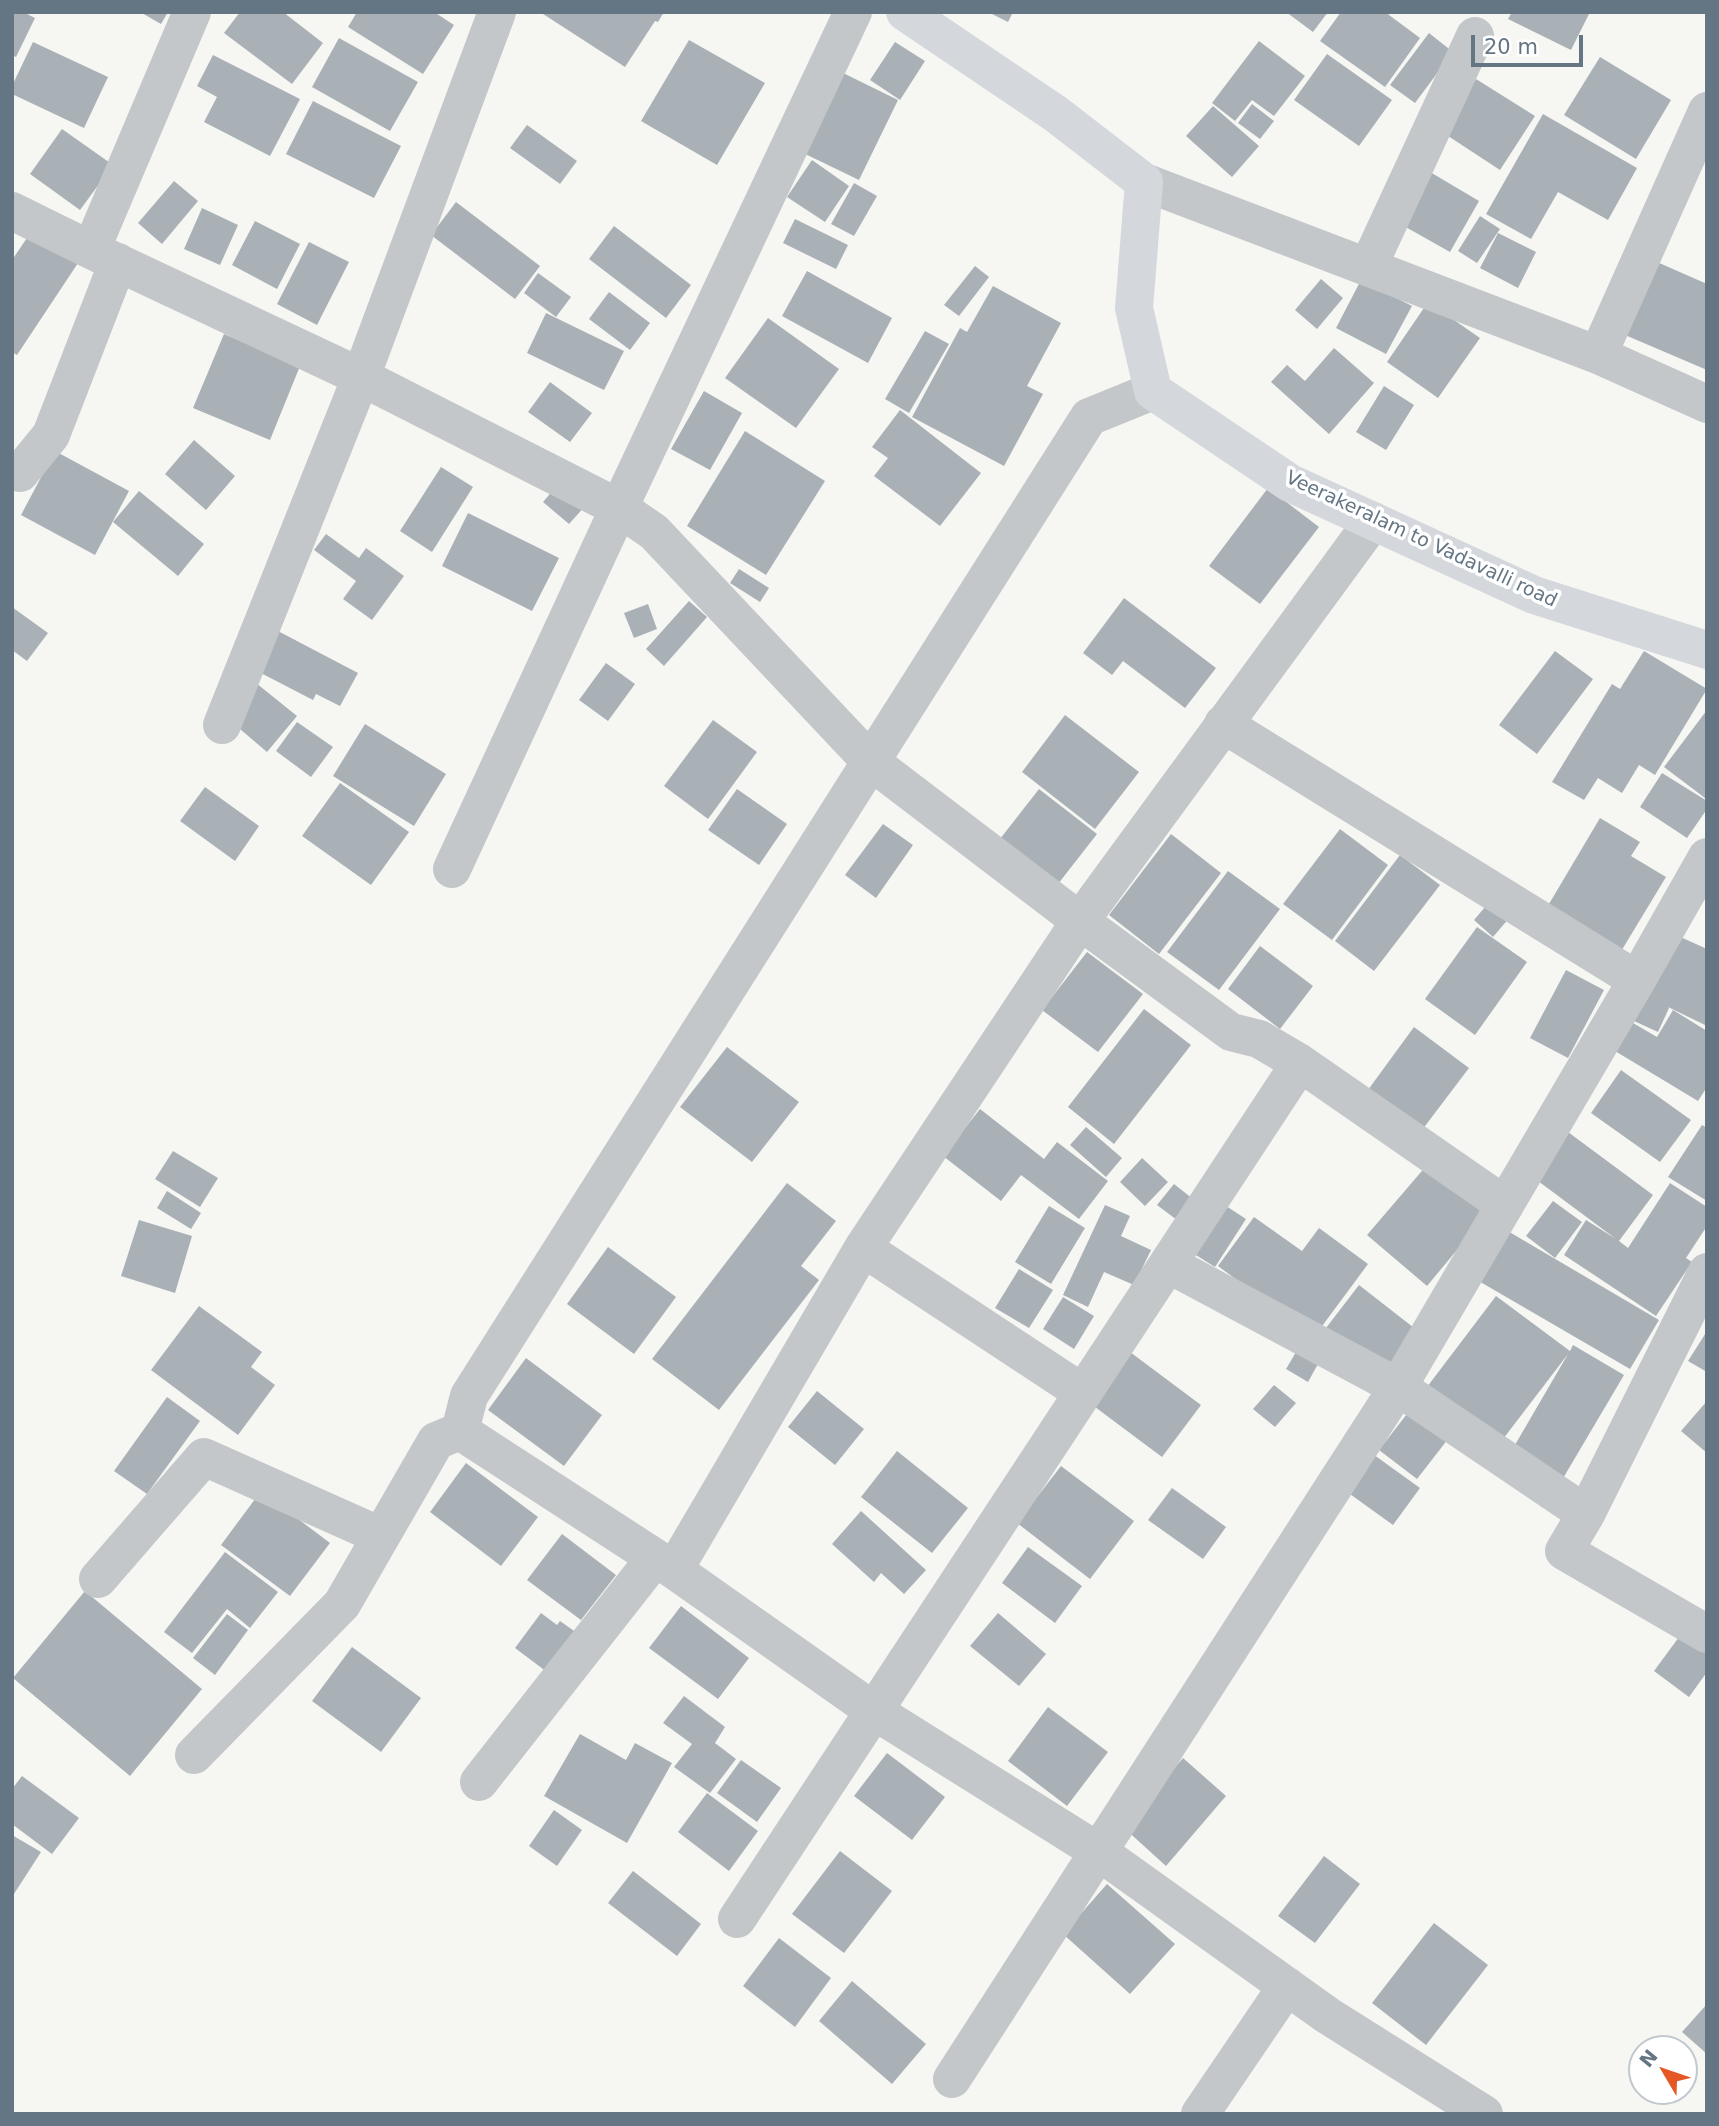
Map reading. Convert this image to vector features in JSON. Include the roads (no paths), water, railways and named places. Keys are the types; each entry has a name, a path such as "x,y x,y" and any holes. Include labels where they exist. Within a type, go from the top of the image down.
{"street":[{"path":"12,470 20,473 51,435 105,256 192,12"},
{"path":"222,725 361,377 497,12"},
{"path":"452,869 853,12"},
{"path":"905,12 1056,114 1144,182 1598,355 1707,404"},
{"path":"1368,267 1475,36"},
{"path":"1598,355 1707,111"},
{"path":"460,1431 469,1395 1089,417 1153,391 1134,308 1144,182"},
{"path":"12,211 361,377 619,508 653,532 870,761 1231,1032 1259,1039 1300,1063 1505,1205"},
{"name":"Veerakeralam to Vadavalli road","path":"1153,391 1290,483 1534,595 1707,650"},
{"path":"479,1782 664,1564 863,1248 1080,921 1373,521"},
{"path":"1223,724 1637,980"},
{"path":"952,2079 1398,1387 1707,857"},
{"path":"737,1919 1300,1063"},
{"path":"863,1248 1083,1393"},
{"path":"1168,1264 1398,1387 1586,1514"},
{"path":"1706,1274 1586,1514 1564,1551 1707,1634"},
{"path":"194,1755 342,1604 436,1441 460,1431"},
{"path":"460,1431 664,1564 874,1711 1099,1852 1326,2015 1485,2114"},
{"path":"97,1579 204,1457 381,1536"},
{"path":"1200,2114 1287,1986"}]}
